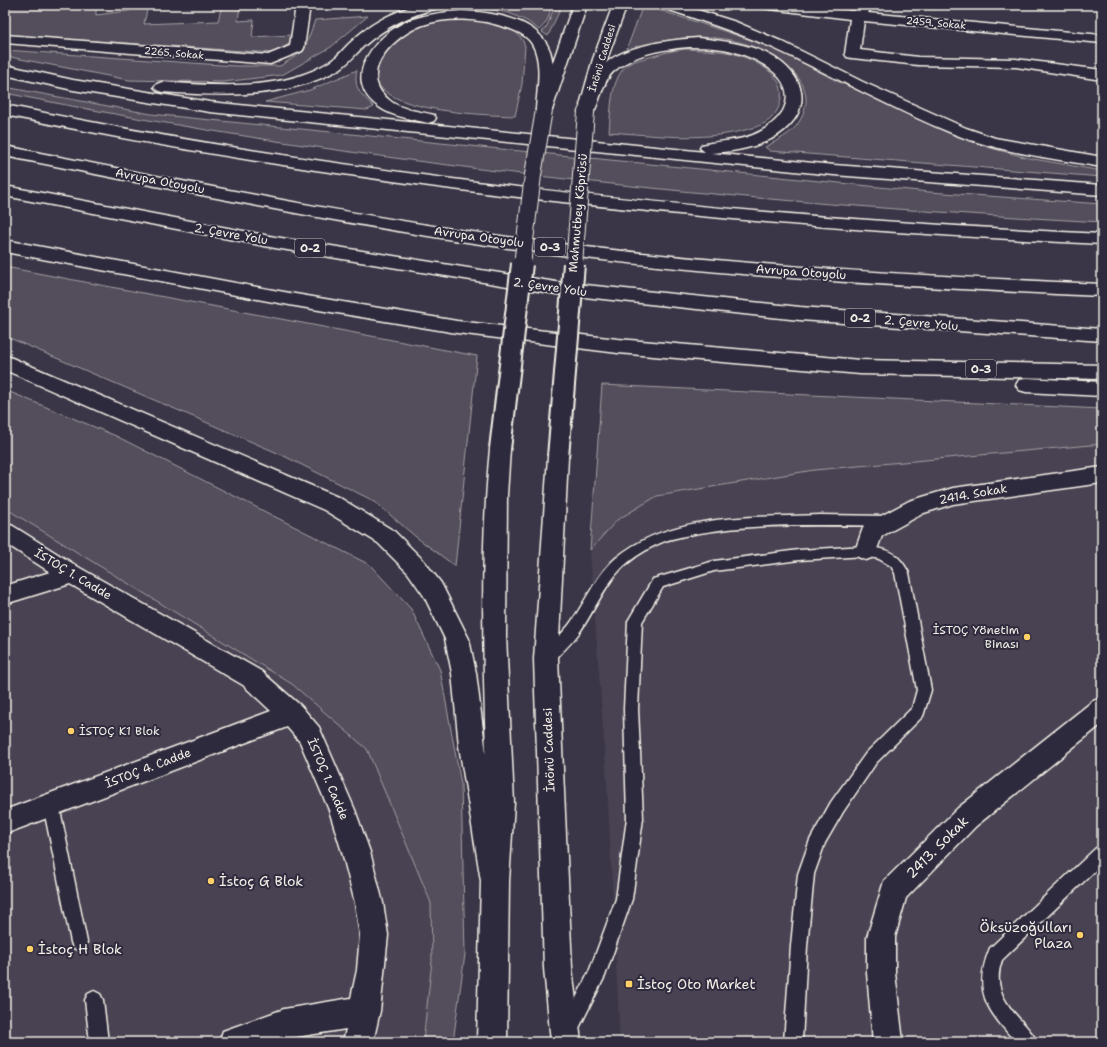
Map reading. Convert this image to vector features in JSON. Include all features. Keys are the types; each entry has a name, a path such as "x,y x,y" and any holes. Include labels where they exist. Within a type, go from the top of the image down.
{"main road":[{"name":"2265. Sokak","path":"5,39 270,60 297,48 303,5"},
{"path":"5,66 131,84 172,88 247,89 281,85 321,73 336,65 375,28 392,18 413,10 433,5"},
{"path":"492,1042 496,881 501,803 494,636 496,495 500,449 533,175 544,110 580,5"},
{"name":"İnönü Caddesi","path":"586,112 600,59 620,5"},
{"path":"668,5 730,25 778,45 858,85 960,131 992,142 1102,162"},
{"name":"2459. Sokak","path":"770,5 862,11 1102,39"},
{"path":"862,11 852,54 918,61 1016,63 1102,75"},
{"path":"520,138 401,112 383,102 372,90 368,76 369,66 375,54 385,42 400,31 416,23 434,18 455,16 477,16 496,19 516,26 531,34 539,44 544,54 544,110"},
{"path":"586,112 606,71 630,55 669,44 707,44 727,46 755,54 768,61 787,76 795,92 794,102 784,122 769,134 739,145 711,148 605,148"},
{"path":"5,70 73,85 210,107 842,171 1102,190"},
{"path":"5,110 189,145 321,166 555,197 825,223 1102,239"},
{"name":"Mahmutbey Köprüsü","path":"558,457 586,112"},
{"name":"Avrupa Otoyolu","path":"5,151 374,222 502,241 664,261 797,272 1102,290"},
{"name":"2. Çevre Yolu","path":"5,191 135,218 325,251 477,276 617,296 789,313 1102,336"},
{"name":"O-3","path":"5,246 295,300 457,327 618,346 860,367 1102,372"},
{"path":"5,362 332,504 386,537 416,567 433,590 457,639 464,673 472,746 496,881"},
{"path":"860,367 944,379 1102,389"},
{"name":"İnönü Caddesi","path":"558,457 546,659 558,968 569,1039"},
{"name":"2414. Sokak","path":"866,551 872,531 888,521 917,507 953,496 1102,475"},
{"name":"İSTOÇ 1. Cadde","path":"5,532 72,574 252,678 292,714 310,735 342,810 356,852 367,896 374,935 365,1011 358,1042"},
{"path":"5,595 72,574"},
{"name":"2413. Sokak","path":"888,1042 880,973 880,937 894,892 968,817 1102,709"},
{"name":"İSTOÇ 4. Cadde","path":"5,822 292,714"},
{"path":"234,1042 284,1024 365,1011"}],"lane":[{"path":"546,659 574,629 591,599 620,562 648,544 672,533 727,524 820,520 888,521"},
{"path":"569,1039 596,976 624,899 635,818 631,708 635,621 658,583 714,566 799,555 866,551 882,554 896,562 902,573 924,690 918,711 871,758 837,807 818,840 806,874 799,946 793,1042"},
{"path":"51,805 79,942"},
{"path":"1028,1042 1002,1014 993,999 989,982 990,967 996,954 1102,853"},
{"path":"94,1000 99,1042"}],"shaded area":[{"path":"29,5 96,5 96,15 128,11 143,5 148,5 144,24 218,21 222,5 240,5 238,21 254,20 252,37 292,35 292,42 274,53 5,35 5,8"},
{"path":"550,5 550,8 549,16 546,22 539,30 527,21 509,13 473,6"},
{"path":"555,5 562,5 548,36 542,32 547,26"},
{"path":"643,5 651,5 662,11 770,46 835,80 899,110 987,147 1028,158 1102,171 1102,177 770,151 765,147 784,137 796,126 805,107 805,93 800,81 792,70 780,60 752,46 724,39 696,37 682,38 654,43 626,51"},
{"path":"368,16 331,47 282,75 223,82 129,80 5,56 5,50 235,66 280,66 304,51 315,20"},
{"path":"443,20 477,20 490,22 512,30 520,37 525,46 522,84 515,116 462,113 418,105 400,99 385,91 377,81 376,74 379,59 387,46 393,40 418,27"},
{"path":"686,49 711,50 735,54 754,61 763,67 777,80 781,89 781,98 775,114 771,119 756,127 728,134 711,136 677,137 609,132 614,89 620,73 625,67 640,59"},
{"path":"357,70 357,87 362,95 374,107 367,110 265,102 310,90"},
{"path":"5,87 151,114 929,192 1102,204 1102,222 826,204 688,192 414,161 141,119 5,93"},
{"path":"5,267 477,356 455,566 416,537 374,501 280,454 5,336"},
{"path":"602,385 1102,409 1102,444 814,470 657,496 617,520 590,550"},
{"path":"5,390 116,436 370,565 411,609 440,670 461,784 465,954 453,1042 423,1042 432,961 431,903 367,749 292,684 5,508"},
{"path":"1102,444 1102,1042 620,1042 607,782 590,550 617,520 657,496 814,470"},
{"path":"5,508 292,684 367,749 431,903 432,961 423,1042 5,1042"}],"place":[{"name":"İSTOÇ Yönetim Binası","path":"1027,637"},
{"name":"İSTOÇ K1 Blok","path":"71,731"},
{"name":"İstoç G Blok","path":"211,881"},
{"name":"Öksüzoğulları Plaza","path":"1080,935"},
{"name":"İstoç H Blok","path":"30,949"},
{"name":"İstoç Oto Market","path":"629,984"}]}
